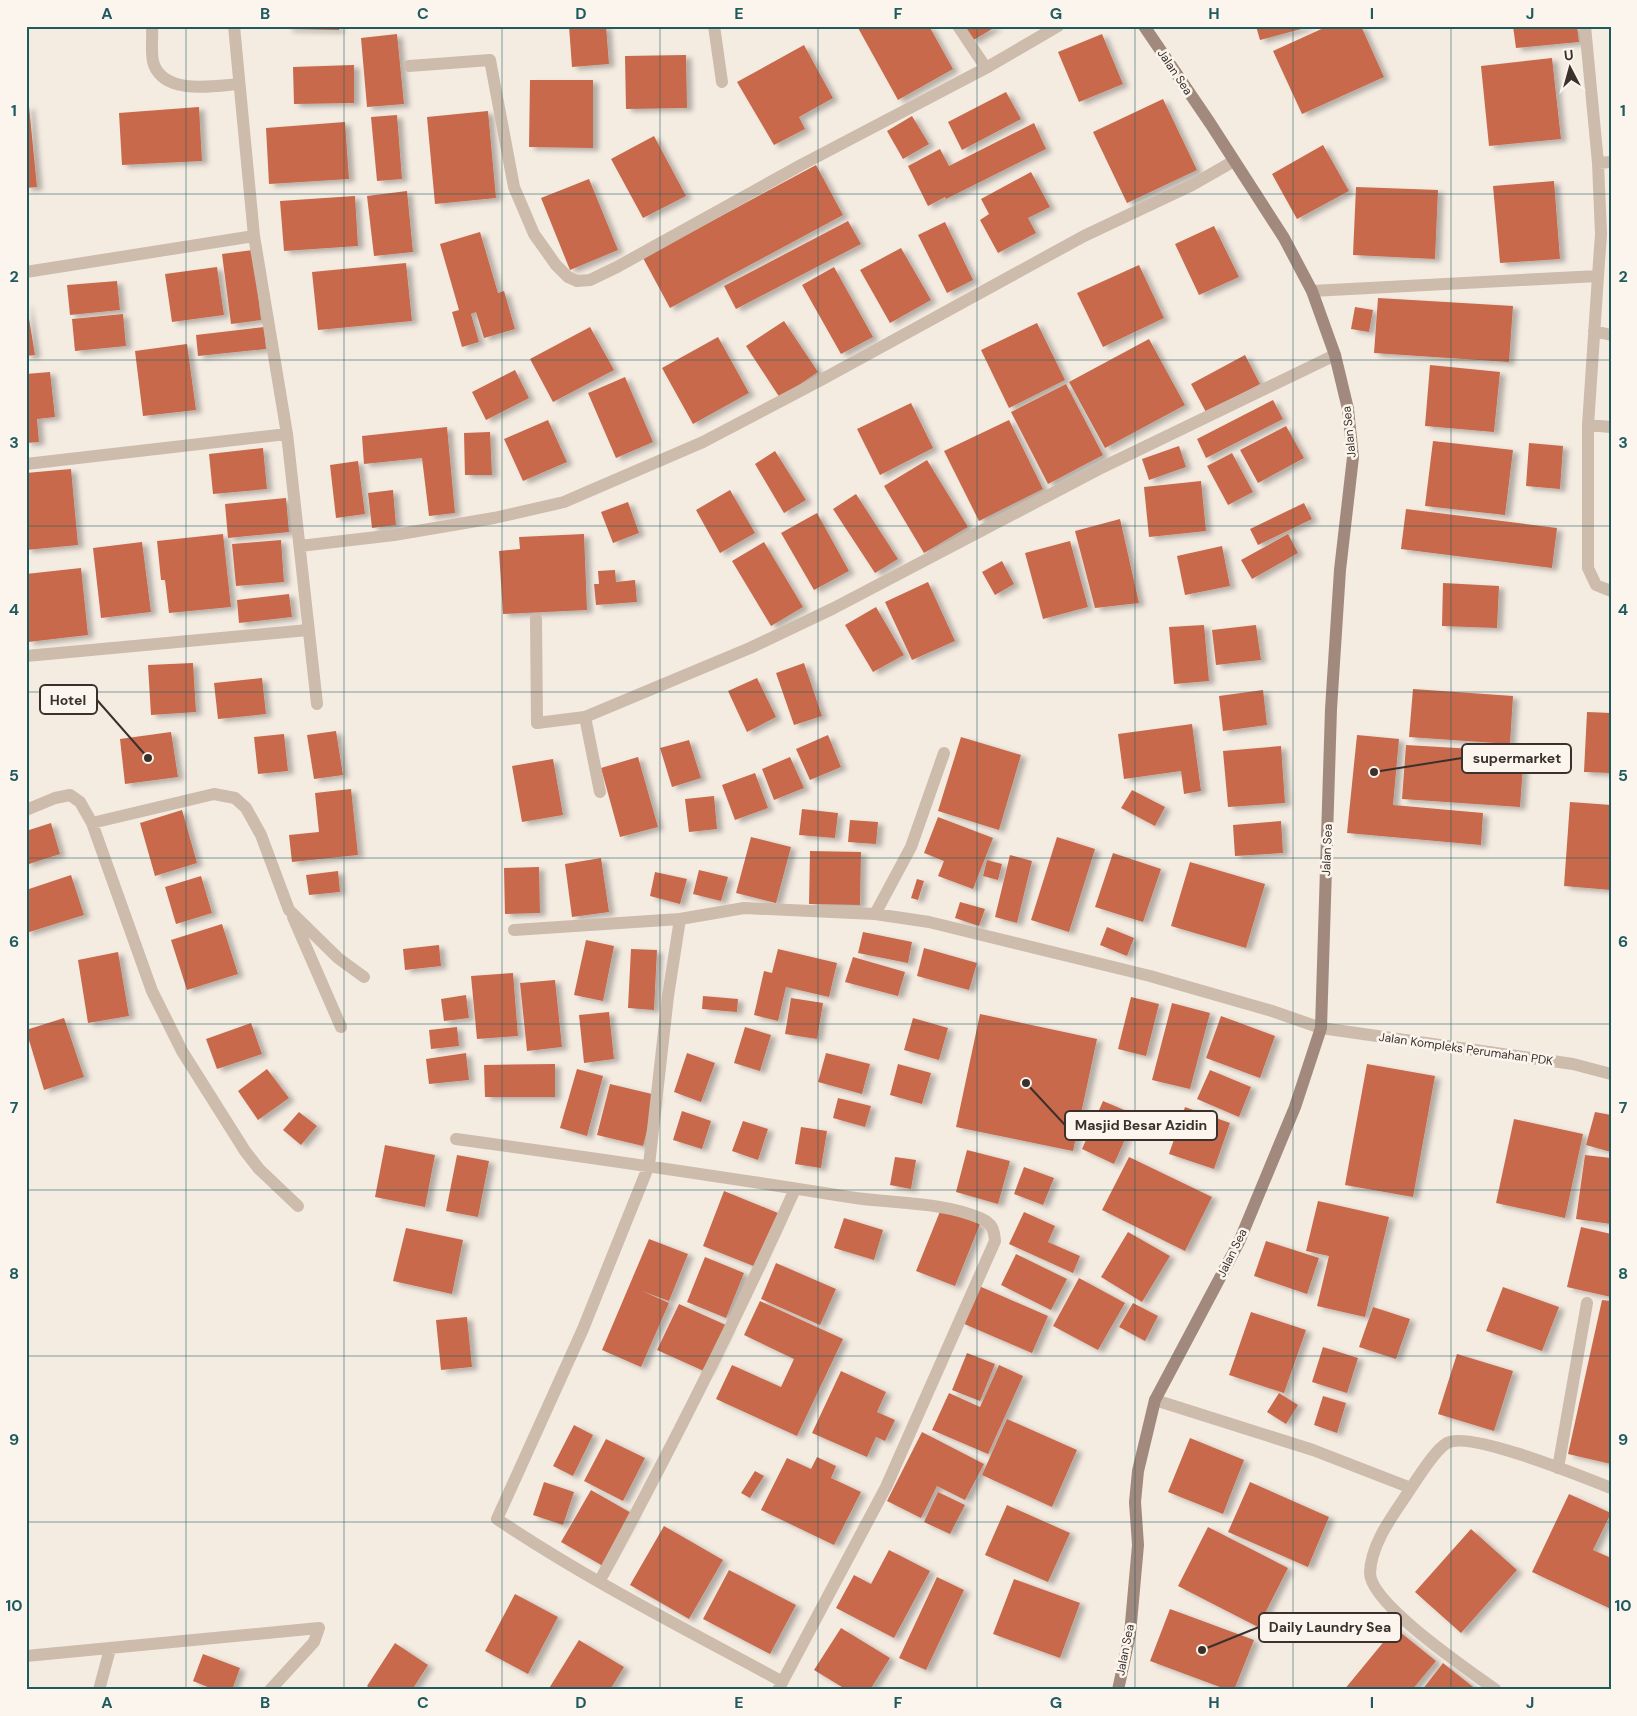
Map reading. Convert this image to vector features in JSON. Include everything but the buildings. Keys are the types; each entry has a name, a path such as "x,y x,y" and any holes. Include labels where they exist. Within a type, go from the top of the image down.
{"main road":[{"name":"Jalan Sea","path":"1118,1690 1130,1634 1137,1555 1135,1502 1138,1471 1155,1400 1239,1242 1295,1107 1321,1028 1331,709 1340,570 1353,457 1348,409 1335,355 1312,291 1284,238 1210,123 1144,26"}],"street":[{"path":"152,26 153,63 166,80 183,85 238,84"},
{"path":"234,26 238,84 254,236 286,434 317,704"},
{"path":"714,26 722,82"},
{"path":"958,26 986,68"},
{"path":"409,66 490,60 514,188 524,214 556,266 568,277 577,281 590,280 617,267 793,170 986,68 1058,26"},
{"path":"1585,26 1604,162 1588,425 1588,568 1596,585 1611,591"},
{"path":"300,546 394,535 494,518 573,498 703,442 821,380 1084,236 1192,185 1234,161"},
{"path":"26,272 254,236"},
{"path":"1312,291 1598,276"},
{"path":"1594,331 1611,335"},
{"path":"536,619 537,723 584,717 677,679 792,628 1103,468 1335,355"},
{"path":"1588,425 1611,427"},
{"path":"26,464 286,434"},
{"path":"26,656 308,630"},
{"path":"584,717 600,792"},
{"path":"874,914 911,847 944,753"},
{"path":"92,822 214,794 235,798 246,808 261,835 289,910 341,1027"},
{"path":"26,810 55,798 70,796 80,802 92,822 152,991 182,1051 245,1151 260,1169 298,1206"},
{"name":"Jalan Kompleks Perumahan PDK","path":"514,930 680,919 744,908 874,914 929,922 1087,959 1272,1010 1321,1028 1573,1064 1611,1074"},
{"path":"289,910 338,958 364,977"},
{"path":"456,1139 650,1166 796,1189 934,1206 979,1217 990,1224 994,1230 995,1241 886,1487 780,1685 543,1550 497,1519 583,1329 650,1166 668,996 680,919"},
{"path":"599,1582 670,1451 737,1317 796,1189"},
{"path":"1558,1468 1587,1303"},
{"path":"1155,1400 1312,1450 1411,1488"},
{"path":"1496,1690 1404,1620 1376,1592 1370,1575 1372,1555 1411,1488 1445,1444 1456,1439 1472,1440 1558,1468 1611,1488"},
{"path":"26,1656 319,1628 314,1642 270,1690"},
{"path":"99,1690 110,1649"}],"place":[{"name":"Hotel","path":"148,758"},
{"name":"supermarket","path":"1374,772"},
{"name":"Masjid Besar Azidin","path":"1026,1083"},
{"name":"Daily Laundry Sea","path":"1202,1650"}]}
